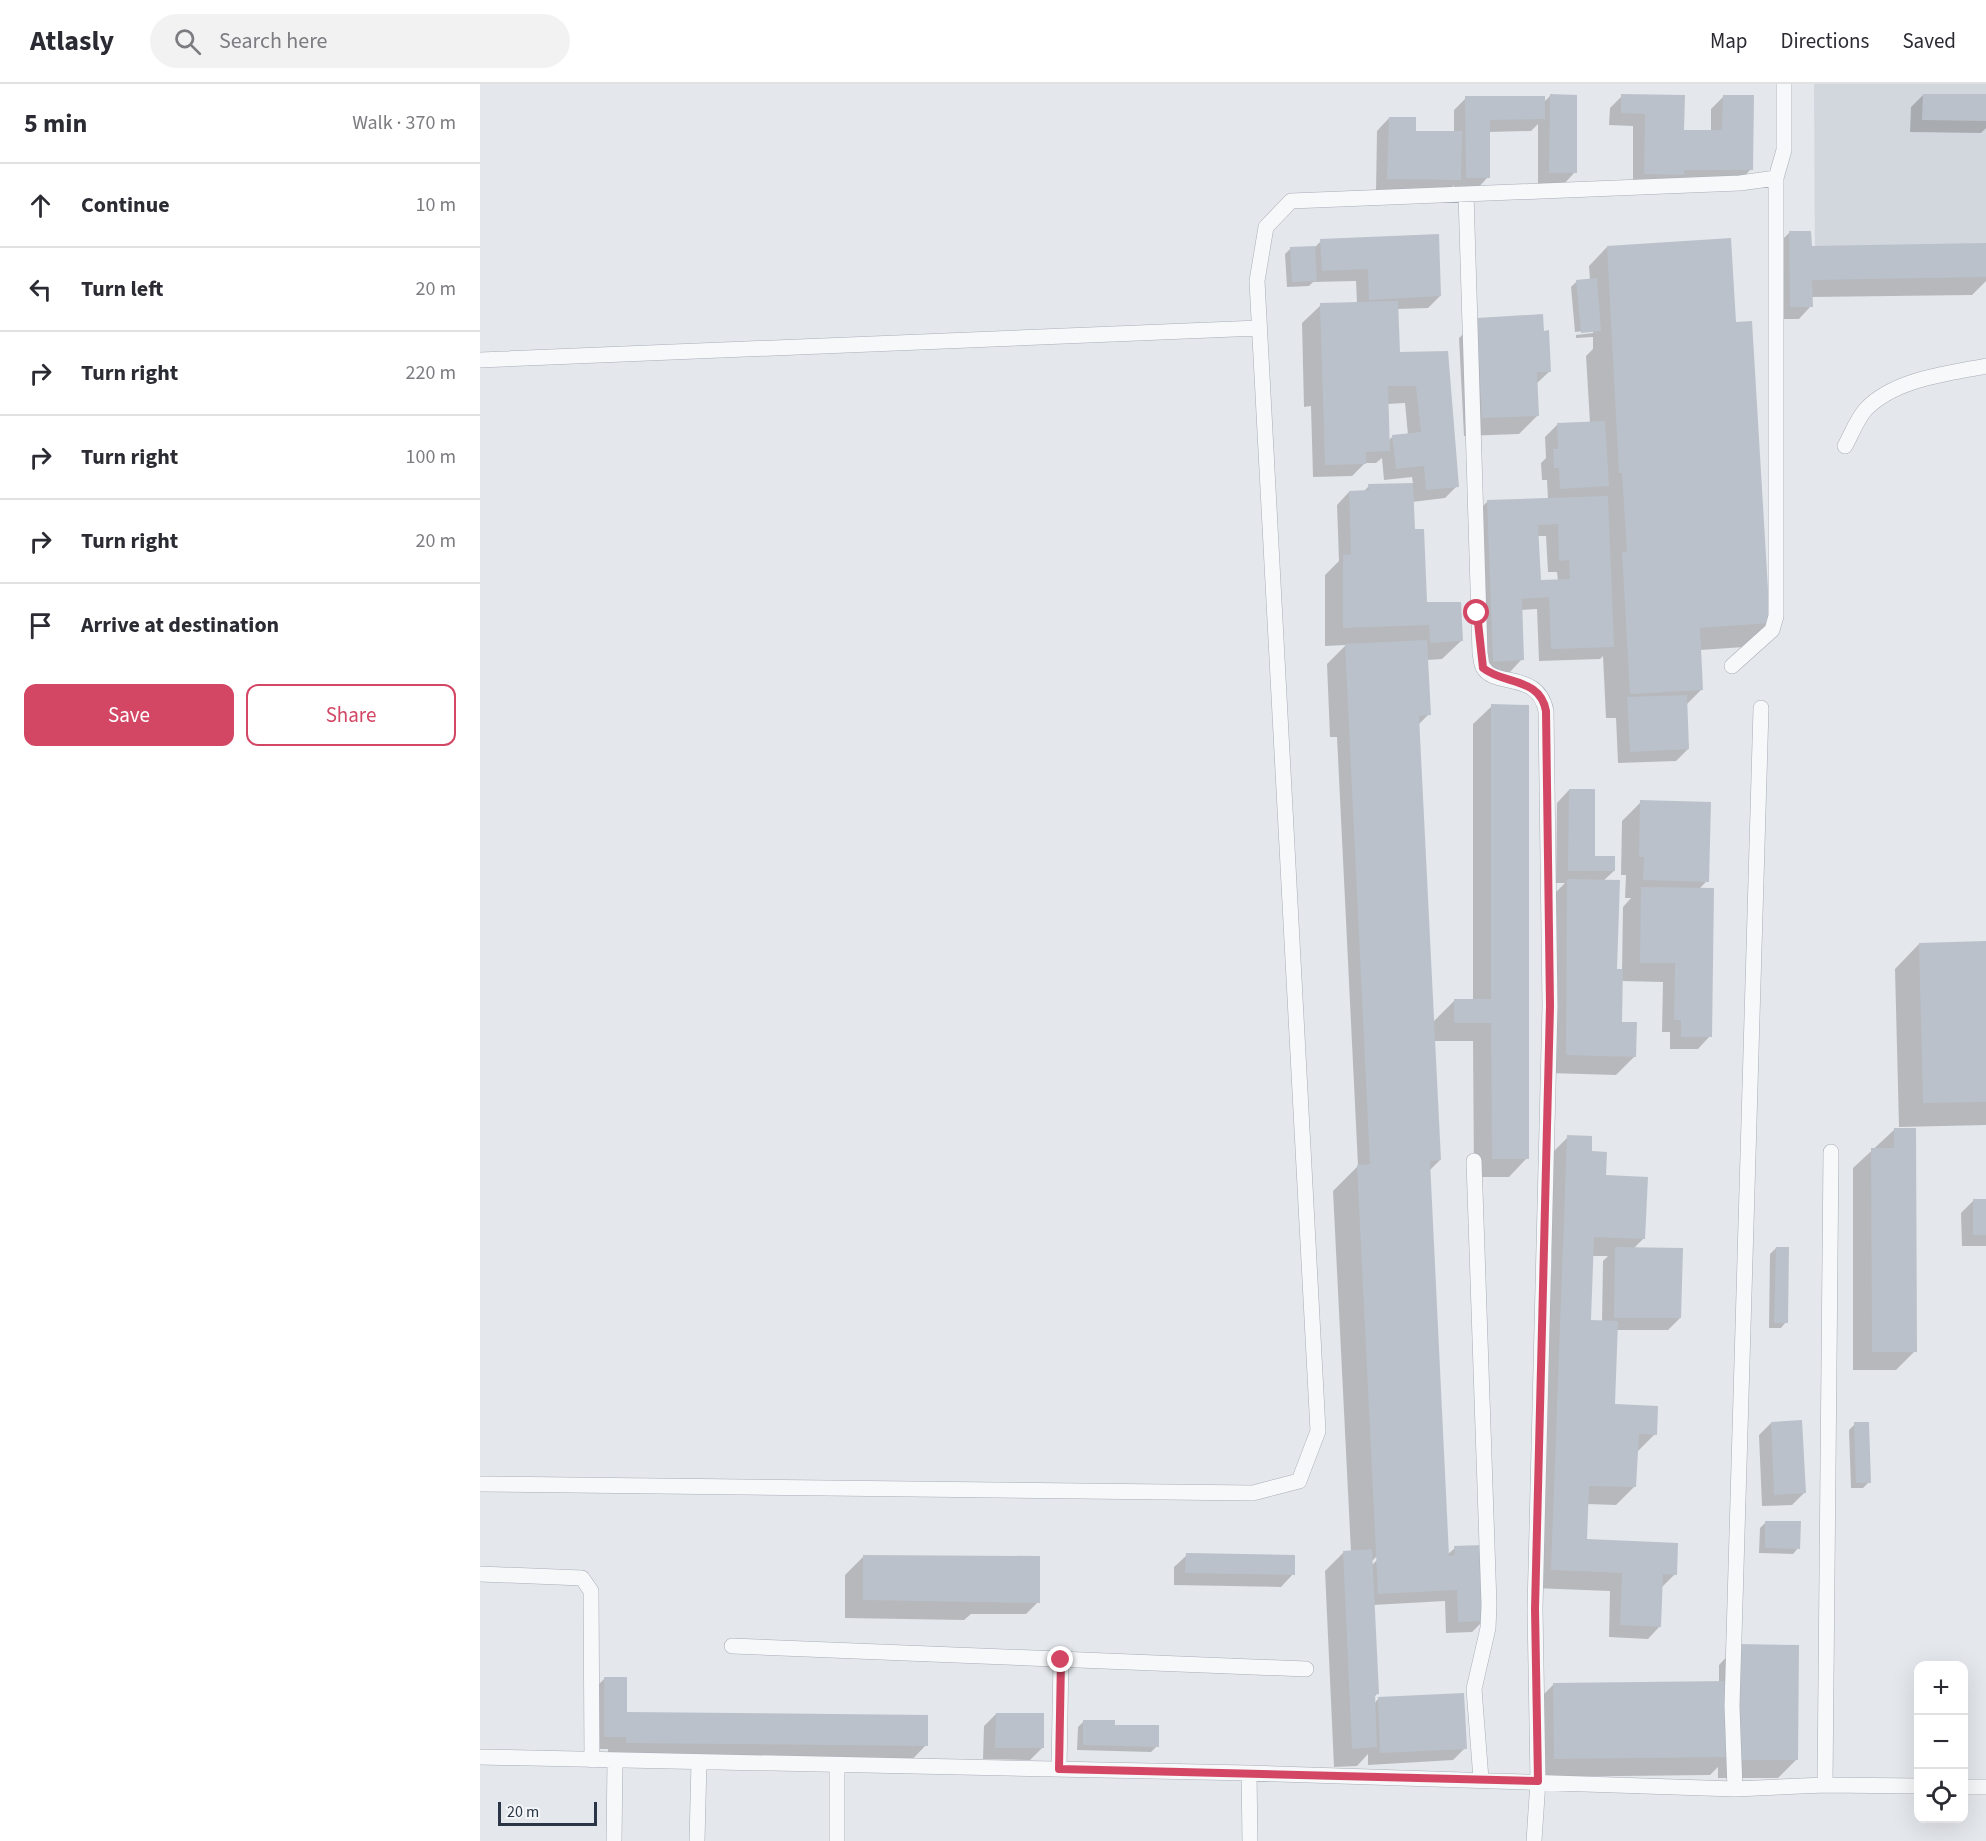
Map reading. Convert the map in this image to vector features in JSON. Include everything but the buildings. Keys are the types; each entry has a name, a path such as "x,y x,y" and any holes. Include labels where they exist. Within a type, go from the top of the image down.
{"lane":[{"path":"1732,666 1772,630 1776,616 1776,178 1784,150 1784,84"},
{"path":"480,1484 1253,1493 1299,1480 1318,1431 1259,328 1257,280 1266,227 1291,201 1740,183 1776,178"},
{"path":"1466,194 1480,653 1483,668 1492,675 1522,682 1534,689 1544,700 1546,711 1550,1006 1535,1609 1538,1781 1534,1841"},
{"path":"480,360 1259,328"},
{"path":"1845,446 1864,411 1887,392 1936,376 1986,366"},
{"path":"1735,1789 1732,1706 1761,708"},
{"path":"1825,1785 1831,1152"},
{"path":"1474,1161 1489,1605 1488,1628 1474,1689 1481,1779"},
{"path":"480,1574 582,1578 591,1591 592,1760"},
{"path":"732,1646 1306,1669"},
{"path":"1059,1769 1061,1660"},
{"path":"480,1757 1249,1773 1735,1789 1825,1785 1914,1786"},
{"path":"614,1841 615,1760"},
{"path":"698,1841 699,1762"},
{"path":"837,1765 837,1841"},
{"path":"1249,1773 1250,1841"},
{"path":"1968,1787 1986,1787"}],"shaded area":[{"path":"1814,84 1986,84 1986,260 1815,263"}],"route":[{"path":"1061,1660 1059,1769 1538,1781 1535,1609 1550,1006 1546,711 1544,700 1534,689 1522,682 1492,675 1483,668 1477,613"}]}
